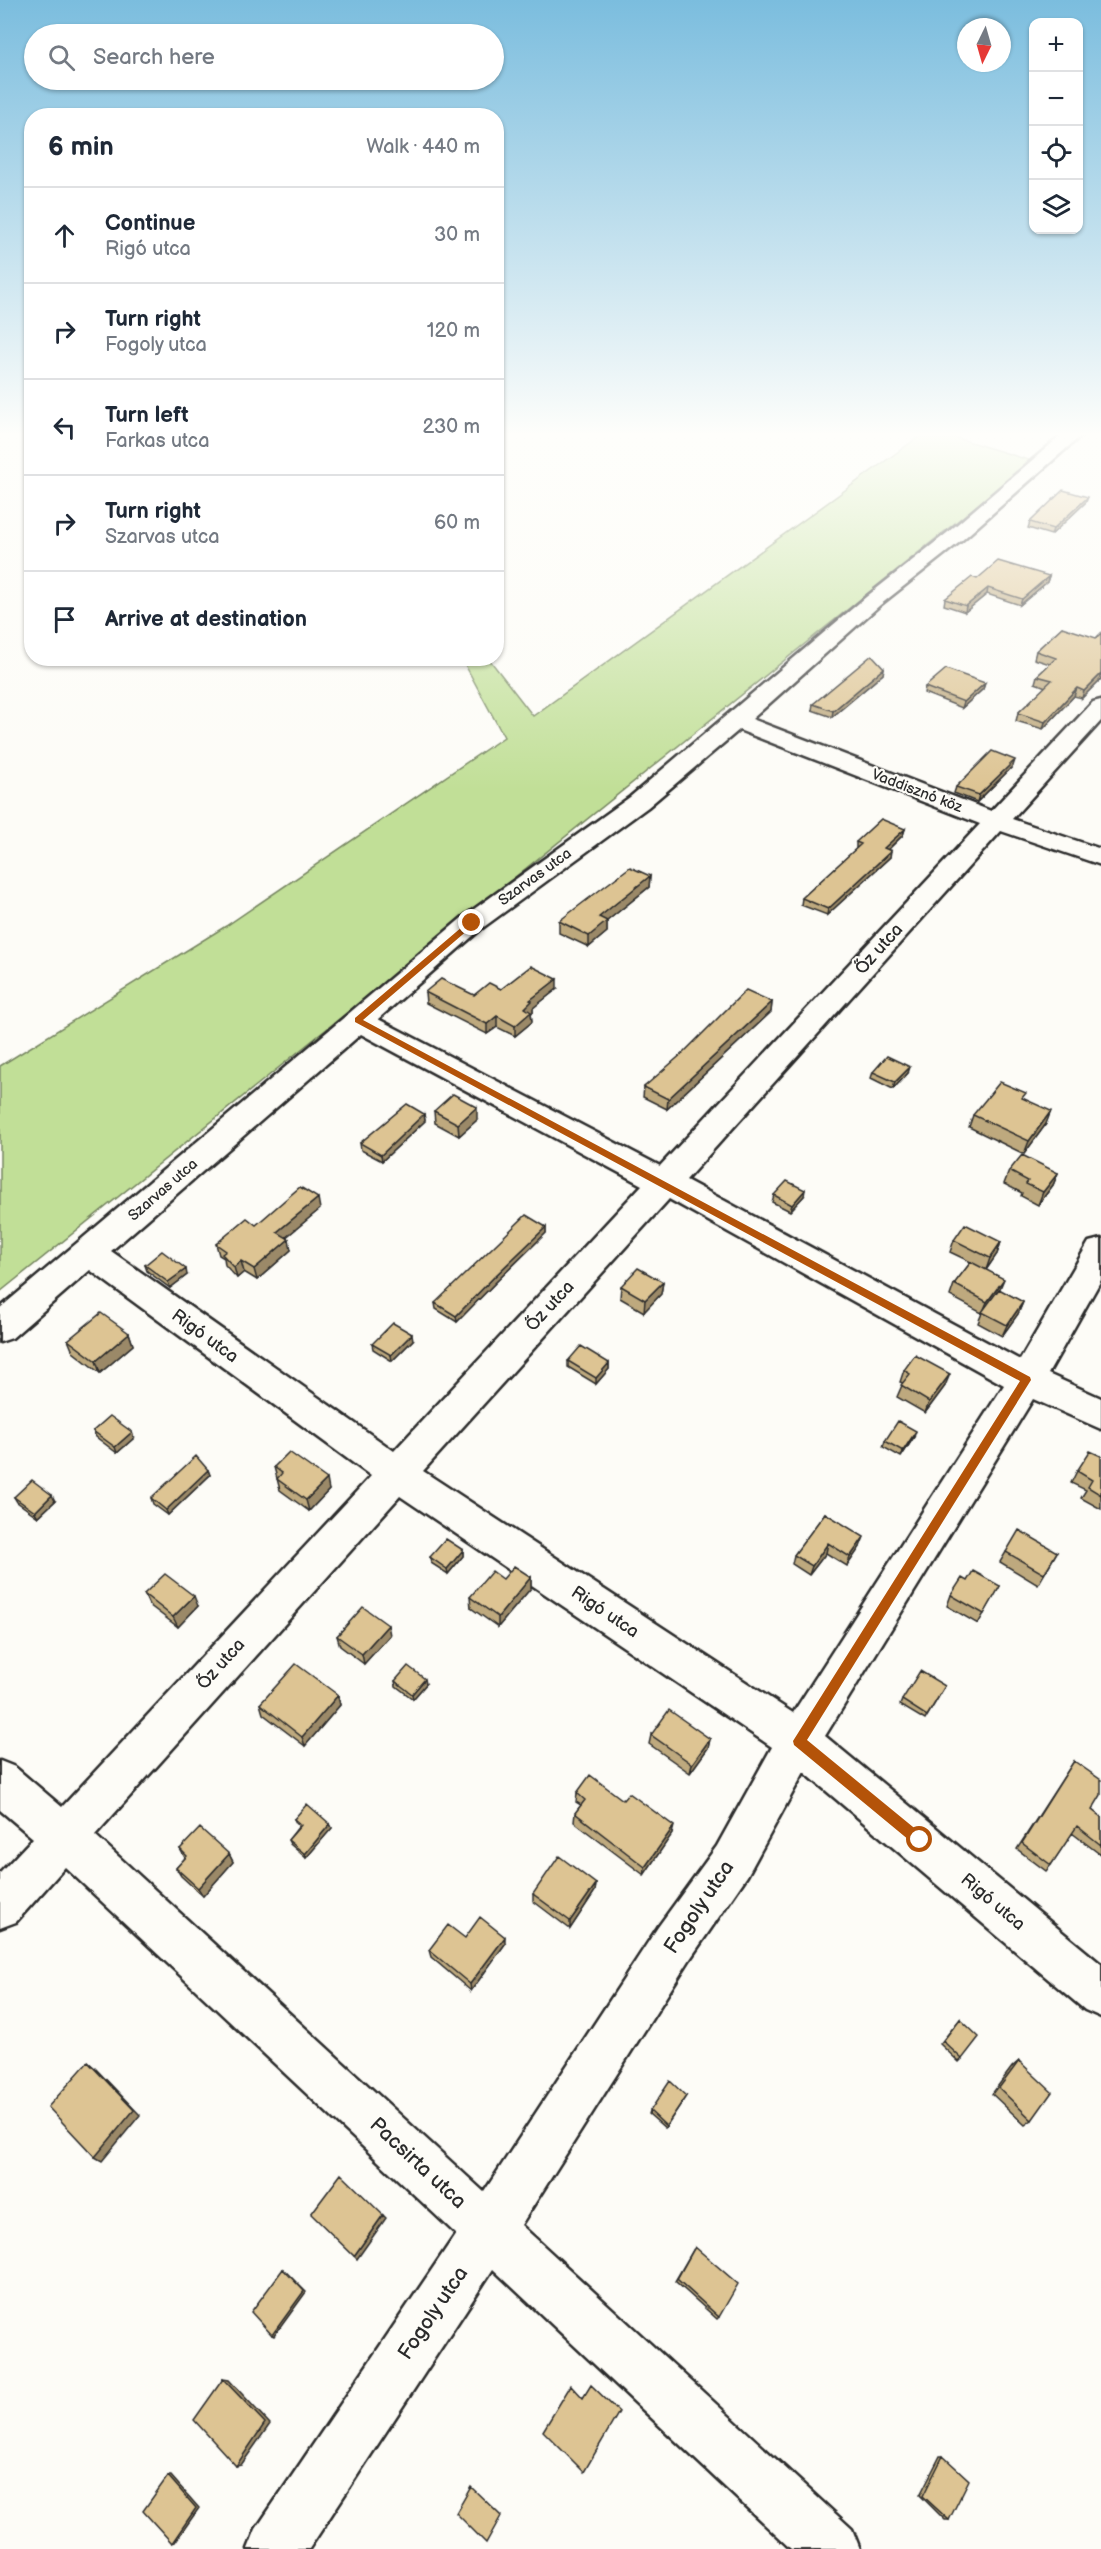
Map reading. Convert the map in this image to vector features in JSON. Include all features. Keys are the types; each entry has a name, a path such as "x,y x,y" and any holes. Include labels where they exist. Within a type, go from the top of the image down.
{"street":[{"name":"Szarvas utca","path":"0,1328 472,923 639,802 736,721 873,600 935,552"},
{"name":"Őz utca","path":"0,1906 1101,707"},
{"name":"Vaddisznó köz","path":"736,721 995,821 1101,857"},
{"path":"358,1020 1026,1380 1101,1414"},
{"name":"Fogoly utca","path":"276,2549 489,2229 674,1943 732,1861 799,1741 1026,1380 1101,1251"},
{"name":"Rigó utca","path":"90,1253 396,1473 799,1741 1101,1994"},
{"name":"Pacsirta utca","path":"0,1782 64,1836 832,2549"}],"green space":[{"path":"760,552 919,552 0,1292 0,1066 226,926 504,737 466,666 494,666 533,716"}],"building":[{"path":"998,561 1049,576 1022,599 988,588 966,606 945,599 972,577 977,579"},
{"path":"1062,627 1096,638 1101,633 1101,674 1084,691 1077,688 1045,722 1018,713 1052,680 1037,676 1056,658 1036,651"},
{"path":"872,655 884,668 833,711 813,704"},
{"path":"946,669 985,683 964,702 925,687"},
{"path":"992,751 1015,760 979,795 956,787"},
{"path":"881,819 905,829 884,848 891,851 828,909 802,898 861,844 856,842"},
{"path":"630,867 650,876 599,917 607,921 589,936 559,921"},
{"path":"531,966 557,979 530,1000 532,1001 525,1008 531,1012 515,1026 497,1016 487,1024 425,992 441,979 474,995 489,983 501,989"},
{"path":"746,990 772,1002 668,1099 644,1087 684,1052"},
{"path":"887,1056 910,1067 895,1082 873,1072"},
{"path":"1000,1082 1026,1093 1022,1098 1051,1111 1029,1141 973,1115"},
{"path":"453,1094 477,1107 458,1124 434,1111"},
{"path":"407,1104 424,1114 381,1155 360,1143"},
{"path":"1022,1155 1058,1173 1043,1192 1026,1184 1028,1181 1009,1171"},
{"path":"787,1181 805,1190 792,1205 774,1195"},
{"path":"300,1187 318,1198 277,1232 289,1239 254,1269 241,1261 234,1267 222,1254 226,1251 216,1244 247,1218 256,1225"},
{"path":"526,1215 546,1227 456,1316 435,1303"},
{"path":"965,1224 1001,1242 990,1258 954,1240"},
{"path":"162,1251 186,1269 168,1282 145,1265"},
{"path":"971,1262 1004,1279 987,1302 954,1284"},
{"path":"638,1268 663,1282 645,1300 621,1286"},
{"path":"999,1289 1023,1302 1007,1325 982,1312"},
{"path":"101,1313 129,1333 96,1361 68,1340"},
{"path":"393,1323 412,1334 391,1355 372,1344"},
{"path":"581,1346 609,1363 596,1378 568,1361"},
{"path":"915,1355 950,1374 929,1402 901,1385 910,1374 904,1370"},
{"path":"110,1416 132,1432 115,1447 93,1431"},
{"path":"898,1421 916,1431 903,1451 885,1441"},
{"path":"1090,1451 1101,1456 1101,1495 1088,1487 1092,1480 1077,1471"},
{"path":"289,1452 327,1479 306,1500 277,1479 282,1473 274,1467"},
{"path":"196,1456 208,1470 166,1510 151,1498"},
{"path":"32,1480 52,1495 35,1512 14,1497"},
{"path":"825,1513 864,1537 850,1557 828,1543 812,1566 794,1555"},
{"path":"1019,1530 1057,1552 1044,1574 1006,1552"},
{"path":"446,1539 463,1550 447,1569 430,1557"},
{"path":"514,1566 531,1577 498,1617 470,1597 492,1571 503,1579"},
{"path":"973,1571 1000,1586 984,1614 951,1595 962,1578 967,1581"},
{"path":"165,1574 194,1596 173,1617 144,1594"},
{"path":"363,1607 388,1625 362,1654 337,1636"},
{"path":"296,1664 338,1695 302,1737 260,1704"},
{"path":"408,1666 425,1679 412,1694 395,1681"},
{"path":"920,1671 945,1686 927,1716 902,1700"},
{"path":"669,1710 710,1739 692,1764 651,1735"},
{"path":"1074,1761 1101,1780 1101,1795 1092,1810 1101,1817 1101,1845 1077,1826 1051,1865 1022,1843"},
{"path":"590,1775 623,1800 629,1793 674,1826 645,1867 575,1813 585,1800 577,1793"},
{"path":"307,1804 330,1824 305,1854 288,1840 301,1825 294,1819"},
{"path":"200,1828 229,1854 198,1888 176,1868 187,1856 180,1849"},
{"path":"559,1856 596,1884 570,1921 533,1894"},
{"path":"480,1917 505,1937 470,1984 429,1950 448,1925 465,1938"},
{"path":"960,2019 979,2037 962,2059 943,2041"},
{"path":"1019,2061 1052,2092 1032,2120 999,2088"},
{"path":"88,2062 134,2110 95,2157 48,2107"},
{"path":"670,2081 686,2096 666,2126 650,2111"},
{"path":"341,2174 383,2215 354,2256 311,2214"},
{"path":"695,2247 738,2284 719,2317 677,2279"},
{"path":"283,2269 304,2291 272,2335 251,2312"},
{"path":"223,2379 265,2423 236,2466 194,2420"},
{"path":"571,2385 583,2398 591,2385 619,2412 584,2472 543,2431"},
{"path":"943,2456 969,2480 949,2520 923,2496"},
{"path":"168,2476 196,2508 172,2543 143,2511"},
{"path":"471,2487 501,2516 486,2543 456,2513"}],"route":[{"path":"472,923 358,1020 1026,1380 799,1741 920,1840"}]}
